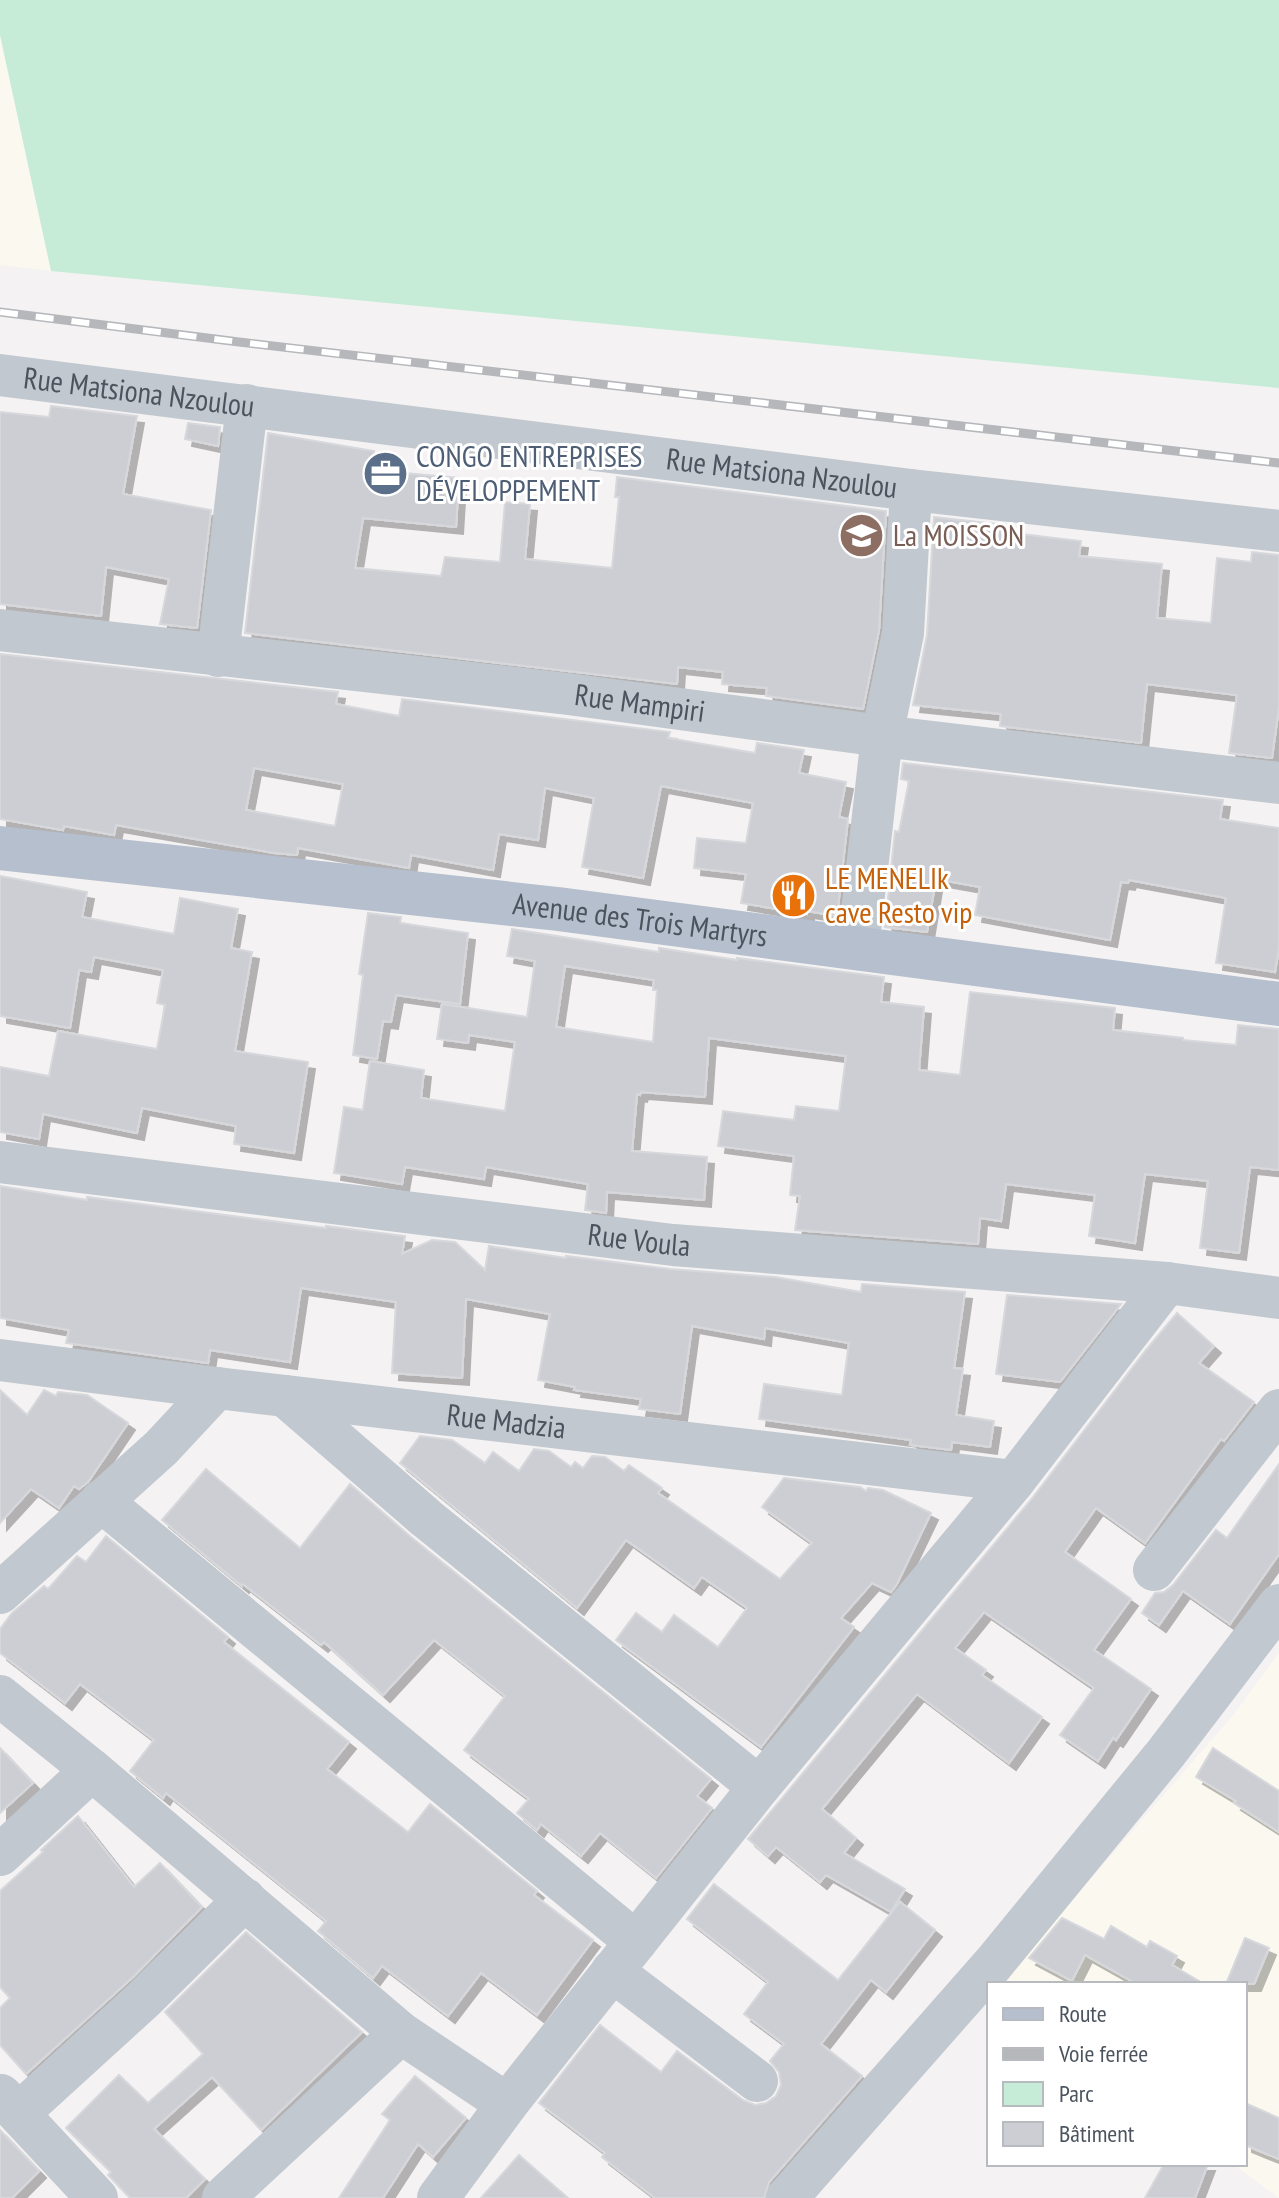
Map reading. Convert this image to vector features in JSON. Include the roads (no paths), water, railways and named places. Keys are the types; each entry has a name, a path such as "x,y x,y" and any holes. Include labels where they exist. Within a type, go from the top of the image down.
{"main road":[{"name":"Avenue des Trois Martyrs","path":"0,848 558,909 1279,1004"}],"street":[{"name":"Rue Matsiona Nzoulou","path":"0,375 911,490 1279,531"},
{"path":"218,656 247,405"},
{"path":"858,948 882,736 903,633 911,490"},
{"name":"Rue Mampiri","path":"0,630 568,694 882,736 1279,783"},
{"name":"Rue Voula","path":"0,1162 673,1245 1167,1283 1279,1298"},
{"path":"438,2198 507,2104 759,1787 1014,1481 1167,1283"},
{"name":"Rue Madzia","path":"0,1360 1014,1481"},
{"path":"0,1593 161,1448 217,1388"},
{"path":"285,1396 426,1518 759,1787"},
{"path":"1154,1570 1279,1410"},
{"path":"101,1501 624,1957 757,2081"},
{"path":"787,2198 994,1963 1188,1724 1279,1605"},
{"path":"1188,1724 1279,1654"},
{"path":"0,1696 92,1770 401,2033 507,2104"},
{"path":"0,1855 92,1770"},
{"path":"97,2198 9,2104 143,2000 245,1899"},
{"path":"223,2198 401,2033"}],"railway":[{"path":"0,312 1279,463"}],"place":[{"name":"CONGO ENTREPRISES DÉVELOPPEMENT","path":"385,474"},
{"name":"La MOISSON","path":"862,536"},
{"name":"LE MENELIk cave Resto vip","path":"794,896"}]}
